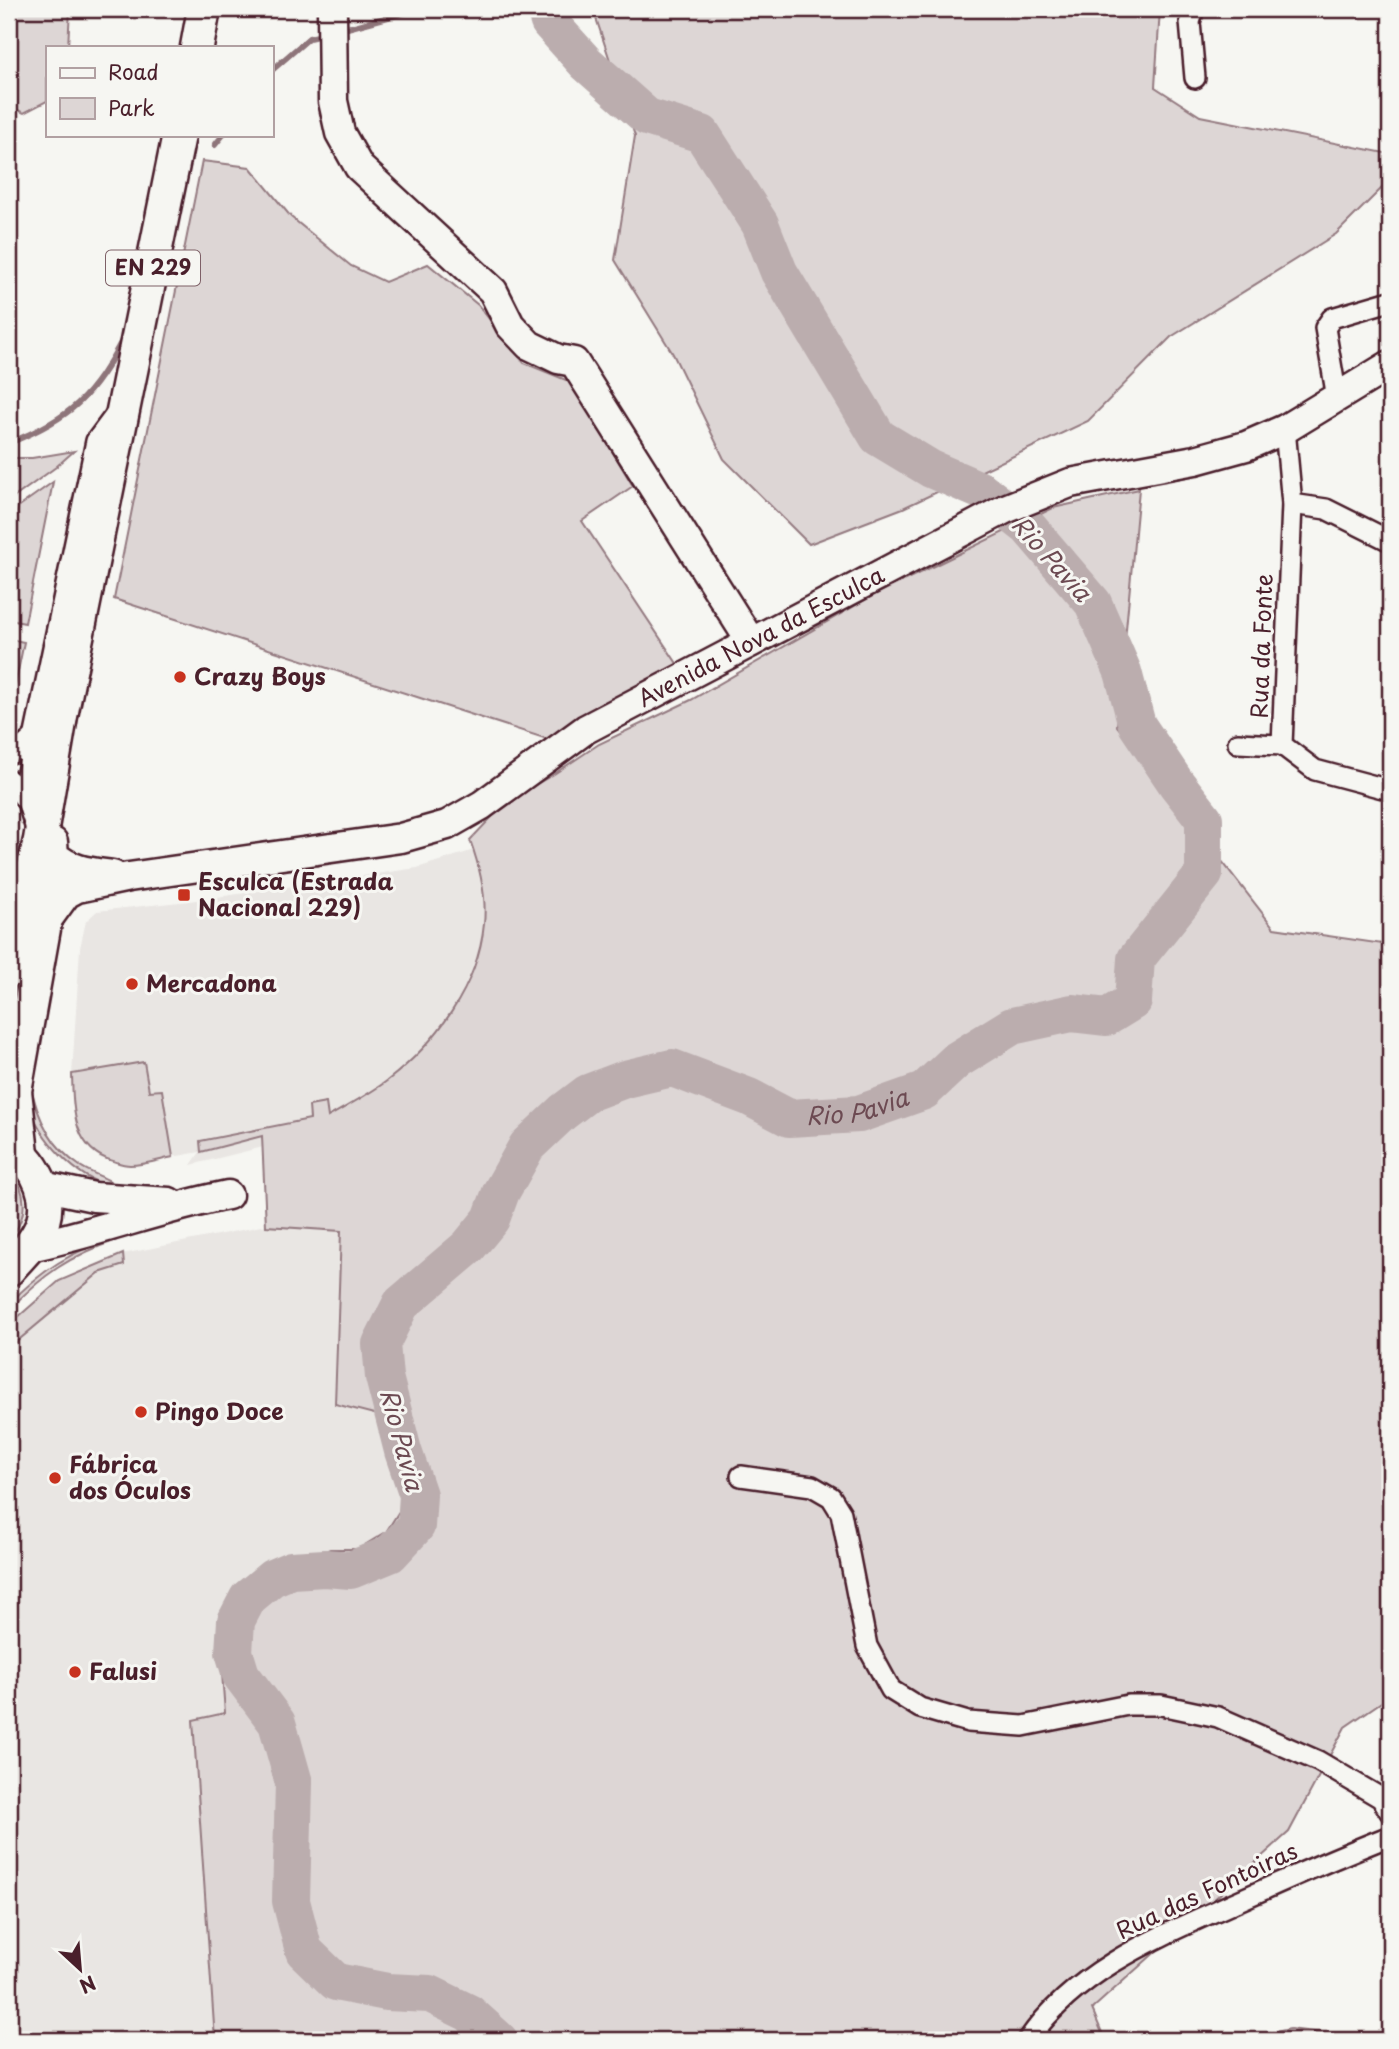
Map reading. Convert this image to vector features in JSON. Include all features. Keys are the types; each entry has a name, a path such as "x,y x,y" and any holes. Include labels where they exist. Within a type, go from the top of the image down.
{"main road":[{"path":"197,46 204,9"},
{"name":"EN 229","path":"9,971 46,841 57,788 72,708 81,626 179,136"},
{"name":"EN 229","path":"15,1261 39,1233 44,1218 42,1186 34,1168 15,1149 15,1091 45,923 46,841"}],"street":[{"path":"1194,9 1190,22 1195,78"},
{"path":"332,13 333,101 341,133 359,167 492,291 510,325 528,345 558,359 574,362 751,642"},
{"path":"1337,398 1325,328 1332,318 1390,301"},
{"name":"Avenida Nova da Esculca","path":"45,923 66,894 77,888 129,877 401,838 436,830 482,805 586,729 1002,511 1070,483 1195,460 1246,446 1286,429 1390,365"},
{"path":"29,804 26,777 96,441 126,401"},
{"name":"Rua da Fonte","path":"1286,429 1292,504 1282,746 1315,770 1390,790"},
{"path":"1292,504 1326,509 1390,541"},
{"path":"9,754 24,746 34,736"},
{"path":"1238,743 1282,746"},
{"path":"9,780 29,804 46,841"},
{"name":"Avenida Nova da Esculca","path":"46,841 54,855 78,870 129,877"},
{"path":"42,1186 94,1196 186,1203"},
{"path":"15,1261 70,1238 186,1203 228,1195"},
{"path":"741,1476 812,1486 831,1497 841,1513 867,1646 891,1690 920,1708 968,1722 1023,1726 1128,1705 1161,1705 1218,1717 1318,1761 1381,1798 1390,1812"},
{"name":"Rua das Fontoiras","path":"1028,2040 1081,1983 1138,1947 1342,1854 1390,1836"}],"shaded area":[{"path":"474,850 482,883 485,923 477,956 459,1000 427,1045 387,1081 327,1117 341,1231 335,1403 382,1416 403,1505 386,1532 358,1549 330,1549 297,1562 267,1568 220,1646 225,1713 193,1720 215,2040 9,2040 9,1325 59,1281 123,1254 266,1225 263,1147 191,1165 200,1152 128,1165 100,1158 78,1130 73,1111 72,1074 80,948 86,921 97,911 189,901 417,868"}],"green space":[{"path":"9,9 70,9 68,46 46,46 46,102 24,113 9,106"},
{"path":"593,9 1160,9 1155,87 1200,116 1390,154 1390,180 1336,234 1171,337 1088,421 903,508 809,544 724,459 673,354 615,260 635,136"},
{"path":"202,161 250,167 291,217 351,266 385,282 428,264 478,305 524,363 571,382 633,486 582,521 678,665 547,739 114,599"},
{"path":"74,451 9,501 9,458 32,458"},
{"path":"53,482 25,623 9,620 9,551 18,507"},
{"path":"1139,489 1117,726 1274,928 1390,945 1390,1696 1345,1727 1289,1832 1092,2009 1105,2040 215,2040 193,1720 225,1713 220,1646 230,1607 267,1568 297,1562 330,1549 358,1549 386,1532 403,1505 382,1416 335,1404 341,1231 266,1226 262,1136 201,1152 200,1141 310,1119 309,1106 326,1103 328,1117 381,1085 422,1049 452,1011 473,969 480,947 485,914 482,881 470,840 506,802 599,744 691,700 872,596 1053,508"},
{"path":"9,639 24,642 9,715"},
{"path":"144,1062 149,1091 162,1090 173,1157 130,1165 100,1156 83,1138 75,1114 72,1074"},
{"path":"30,1082 36,1106 53,1140 80,1166 110,1181 110,1186 97,1182 72,1166 50,1143 34,1118 29,1096"},
{"path":"9,1169 20,1186 24,1204 20,1222 9,1239"},
{"path":"116,1237 117,1240 85,1252 46,1276 9,1310 9,1304 33,1281 58,1263 86,1248"},
{"path":"123,1254 124,1265 99,1273 9,1348 9,1325 59,1281"},
{"path":"1290,2029 1374,2040 1236,2040"}],"waterway":[{"name":"Rio Pavia","path":"340,30 418,9"},
{"name":"Rio Pavia","path":"499,2040 469,2013 430,1994 387,1992 336,1982 304,1951 291,1901 294,1783 277,1723 241,1675 234,1652 236,1621 248,1598 272,1578 291,1570 351,1570 390,1554 416,1526 418,1495 403,1451 384,1377 381,1344 401,1304 468,1247 491,1219 501,1192 527,1146 588,1093 625,1079 672,1068 749,1097 789,1118 859,1114 924,1091 957,1060 1012,1026 1072,1013 1107,1017 1133,1001 1136,959 1204,874 1204,819 1137,725 1123,672 1093,603 1028,527 982,491 931,469 878,437 779,272 760,224 702,134 647,117 586,63 549,22 545,9"},
{"name":"Rio Pavia","path":"273,69 309,38 327,34"},
{"name":"Rio Pavia","path":"215,145 222,136"},
{"name":"Rio Pavia","path":"9,443 49,424 78,403 101,375 124,337"}],"place":[{"name":"Crazy Boys","path":"180,677"},
{"name":"Esculca (Estrada Nacional 229)","path":"184,895"},
{"name":"Mercadona","path":"132,984"},
{"name":"Pingo Doce","path":"141,1412"},
{"name":"Fábrica dos Óculos","path":"55,1478"},
{"name":"Falusi","path":"75,1672"}]}
